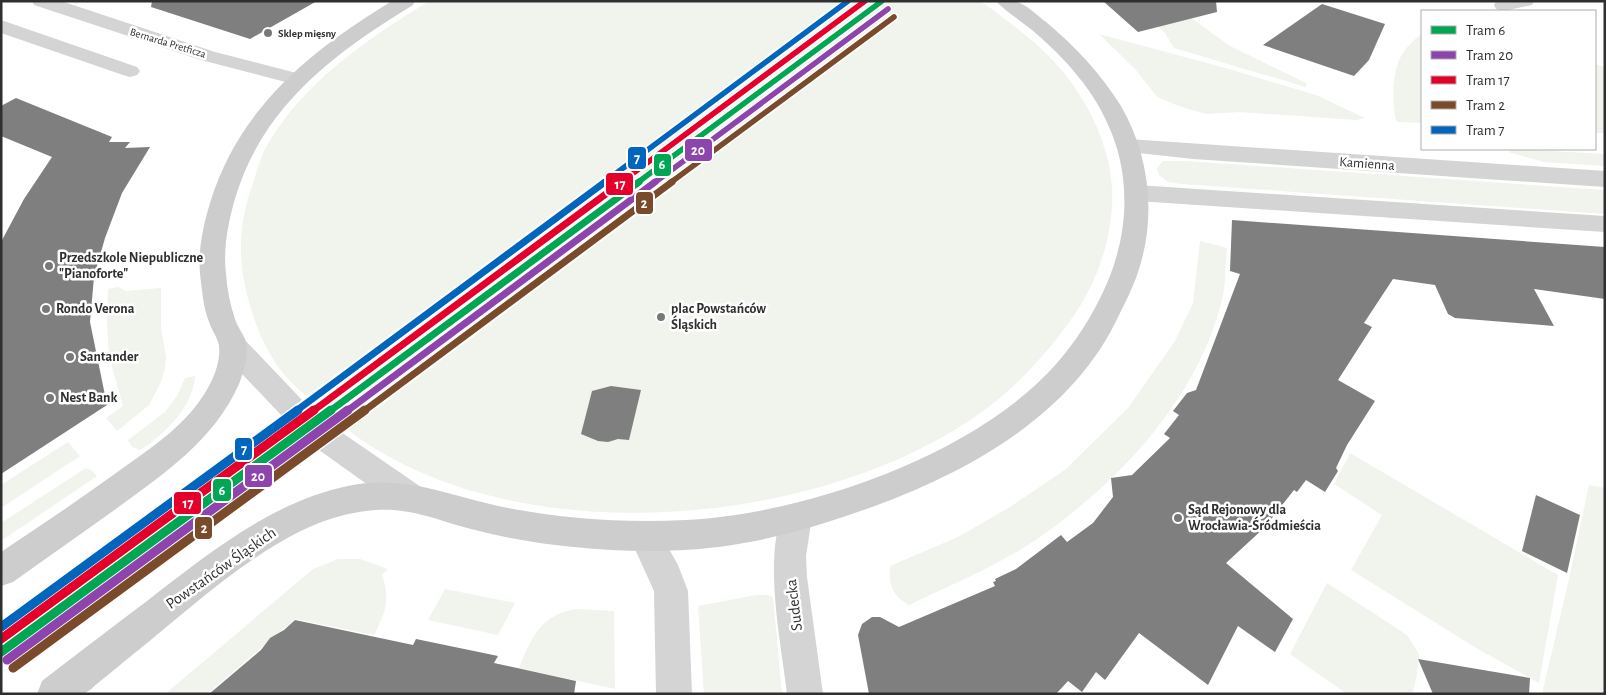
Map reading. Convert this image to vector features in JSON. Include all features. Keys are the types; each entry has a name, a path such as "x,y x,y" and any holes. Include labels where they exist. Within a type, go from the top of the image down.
{"main road":[{"path":"1,571 103,500 190,432 214,403 223,388 233,346 223,323 213,275 213,240 224,192 246,144 263,118 297,79 340,42 406,1"},
{"path":"410,497 465,513 522,526 591,534 645,536 746,528 796,517 868,496 931,470 987,438 1045,393 1080,355 1103,323 1115,301 1133,248 1137,221 1137,192 1128,146 1117,118 1101,90 1068,50 1040,25 1005,1"},
{"name":"Powstańców Śląskich","path":"55,694 219,566 251,543 292,519 331,504 367,497 389,495 410,497"}],"street":[{"name":"Bernarda Pretficza","path":"40,1 208,56 297,79"},
{"path":"1503,5 1525,1"},
{"path":"1,26 130,71"},
{"name":"Kamienna","path":"1128,146 1605,179"},
{"path":"1137,192 1605,224"},
{"path":"233,346 293,409 330,441 410,497"},
{"name":"Sudecka","path":"796,517 790,556 790,577 805,694"},
{"path":"645,536 666,576 671,592 674,694"}],"shaded area":[{"name":"plac Powstańców Śląskich","path":"429,1 979,1 1030,39 1060,68 1083,100 1101,137 1111,178 1111,221 1100,264 1092,284 1070,321 1039,359 1004,394 979,414 910,454 831,484 744,504 655,512 565,509 480,493 401,463 334,419 299,390 280,369 260,335 251,311 241,261 241,238 250,192 264,151 296,105 315,84 359,48"},
{"path":"1183,12 1230,46 1306,83 1306,87 1174,48 1165,33 1150,20"},
{"path":"1099,34 1222,67 1316,95 1365,118 1356,120 1239,112 1206,114 1179,106 1157,97 1136,70"},
{"path":"1421,34 1421,123 1397,122 1395,114 1393,96 1395,77 1399,60"},
{"path":"1596,64 1605,67 1605,133 1596,133"},
{"path":"1513,150 1533,150 1605,154 1605,166 1544,162 1508,152"},
{"path":"1163,161 1605,190 1605,214 1182,184 1168,182 1159,175 1157,168"},
{"path":"1200,241 1227,248 1222,300 1210,337 1194,372 1174,405 1150,437 1095,494 1034,541 957,583 909,605 899,598 892,589 890,566 958,537 1010,507 1066,469 1128,408 1175,341 1193,303"},
{"path":"118,287 126,291 161,288 161,327 166,357 161,382 149,405 117,431 106,418 123,406 109,356 107,325 108,289"},
{"path":"195,376 189,398 176,419 159,436 140,450 132,447 128,440 165,412 177,396 185,378"},
{"path":"68,442 80,456 1,508 1,485"},
{"path":"1350,453 1558,575 1539,683 1478,649 1351,570 1382,515 1334,484"},
{"path":"86,468 97,476 1,541 1,523"},
{"path":"1589,485 1605,488 1605,694 1542,694 1569,579"},
{"path":"338,559 360,559 388,569 382,575 385,584 386,606 374,635 295,619 207,694 165,694 313,569"},
{"path":"1327,583 1407,635 1419,654 1417,675 1412,694 1347,694 1290,654"},
{"path":"445,589 515,603 498,635 428,620"},
{"path":"756,595 773,597 782,694 704,694 698,606"},
{"path":"575,609 614,611 615,689 519,668 533,638 545,623 563,612"}],"building":[{"path":"152,1 317,1 250,39 151,7"},
{"path":"1103,1 1216,1 1217,12 1138,32"},
{"path":"1322,4 1385,24 1369,60 1354,76 1263,45"},
{"name":"Rondo Verona","path":"16,98 112,137 109,142 130,142 125,148 150,147 122,193 105,238 94,277 90,322 107,405 1,474 1,242 24,199 52,157 1,136 1,106"},
{"path":"1232,220 1605,247 1605,299 1534,289 1554,326 1455,318 1448,314 1435,285 1393,279 1364,323 1372,327 1338,380 1375,401 1347,445 1336,468 1338,471 1325,492 1306,480 1297,492 1294,490 1264,528 1226,563 1293,619 1275,652 1238,626 1208,685 1139,633 1105,680 1096,672 1082,692 1068,681 1056,694 869,694 858,635 862,624 872,617 880,617 899,627 995,586 993,582 996,581 995,579 1016,569 1061,535 1067,542 1093,523 1113,497 1111,478 1132,475 1170,438 1164,434 1179,415 1173,411 1187,393 1196,390 1240,274 1230,271"},
{"path":"611,386 641,390 629,440 598,441 581,434 592,391"},
{"path":"1536,495 1580,515 1567,573 1522,551"},
{"path":"295,620 413,645 416,639 498,656 494,663 576,681 574,694 209,694 261,650 270,638 284,630"},
{"path":"1418,659 1530,678 1529,694 1433,694"}],"tram line":[{"name":"7","path":"1,627 373,355 848,1"},
{"name":"17","path":"1,639 379,363 865,1"},
{"name":"6","path":"1,652 385,371 882,1"},
{"name":"20","path":"7,660 391,379 888,9"},
{"name":"2","path":"13,668 397,387 894,17"}],"place":[{"name":"Sklep mięsny","path":"268,33"},
{"name":"Przedszkole Niepubliczne \"Pianoforte\"","path":"49,266"},
{"name":"Rondo Verona","path":"46,309"},
{"name":"plac Powstańców Śląskich","path":"661,317"},
{"name":"Santander","path":"70,357"},
{"name":"Nest Bank","path":"50,398"},
{"name":"Sąd Rejonowy dla Wrocławia-Śródmieścia","path":"1178,518"}]}
